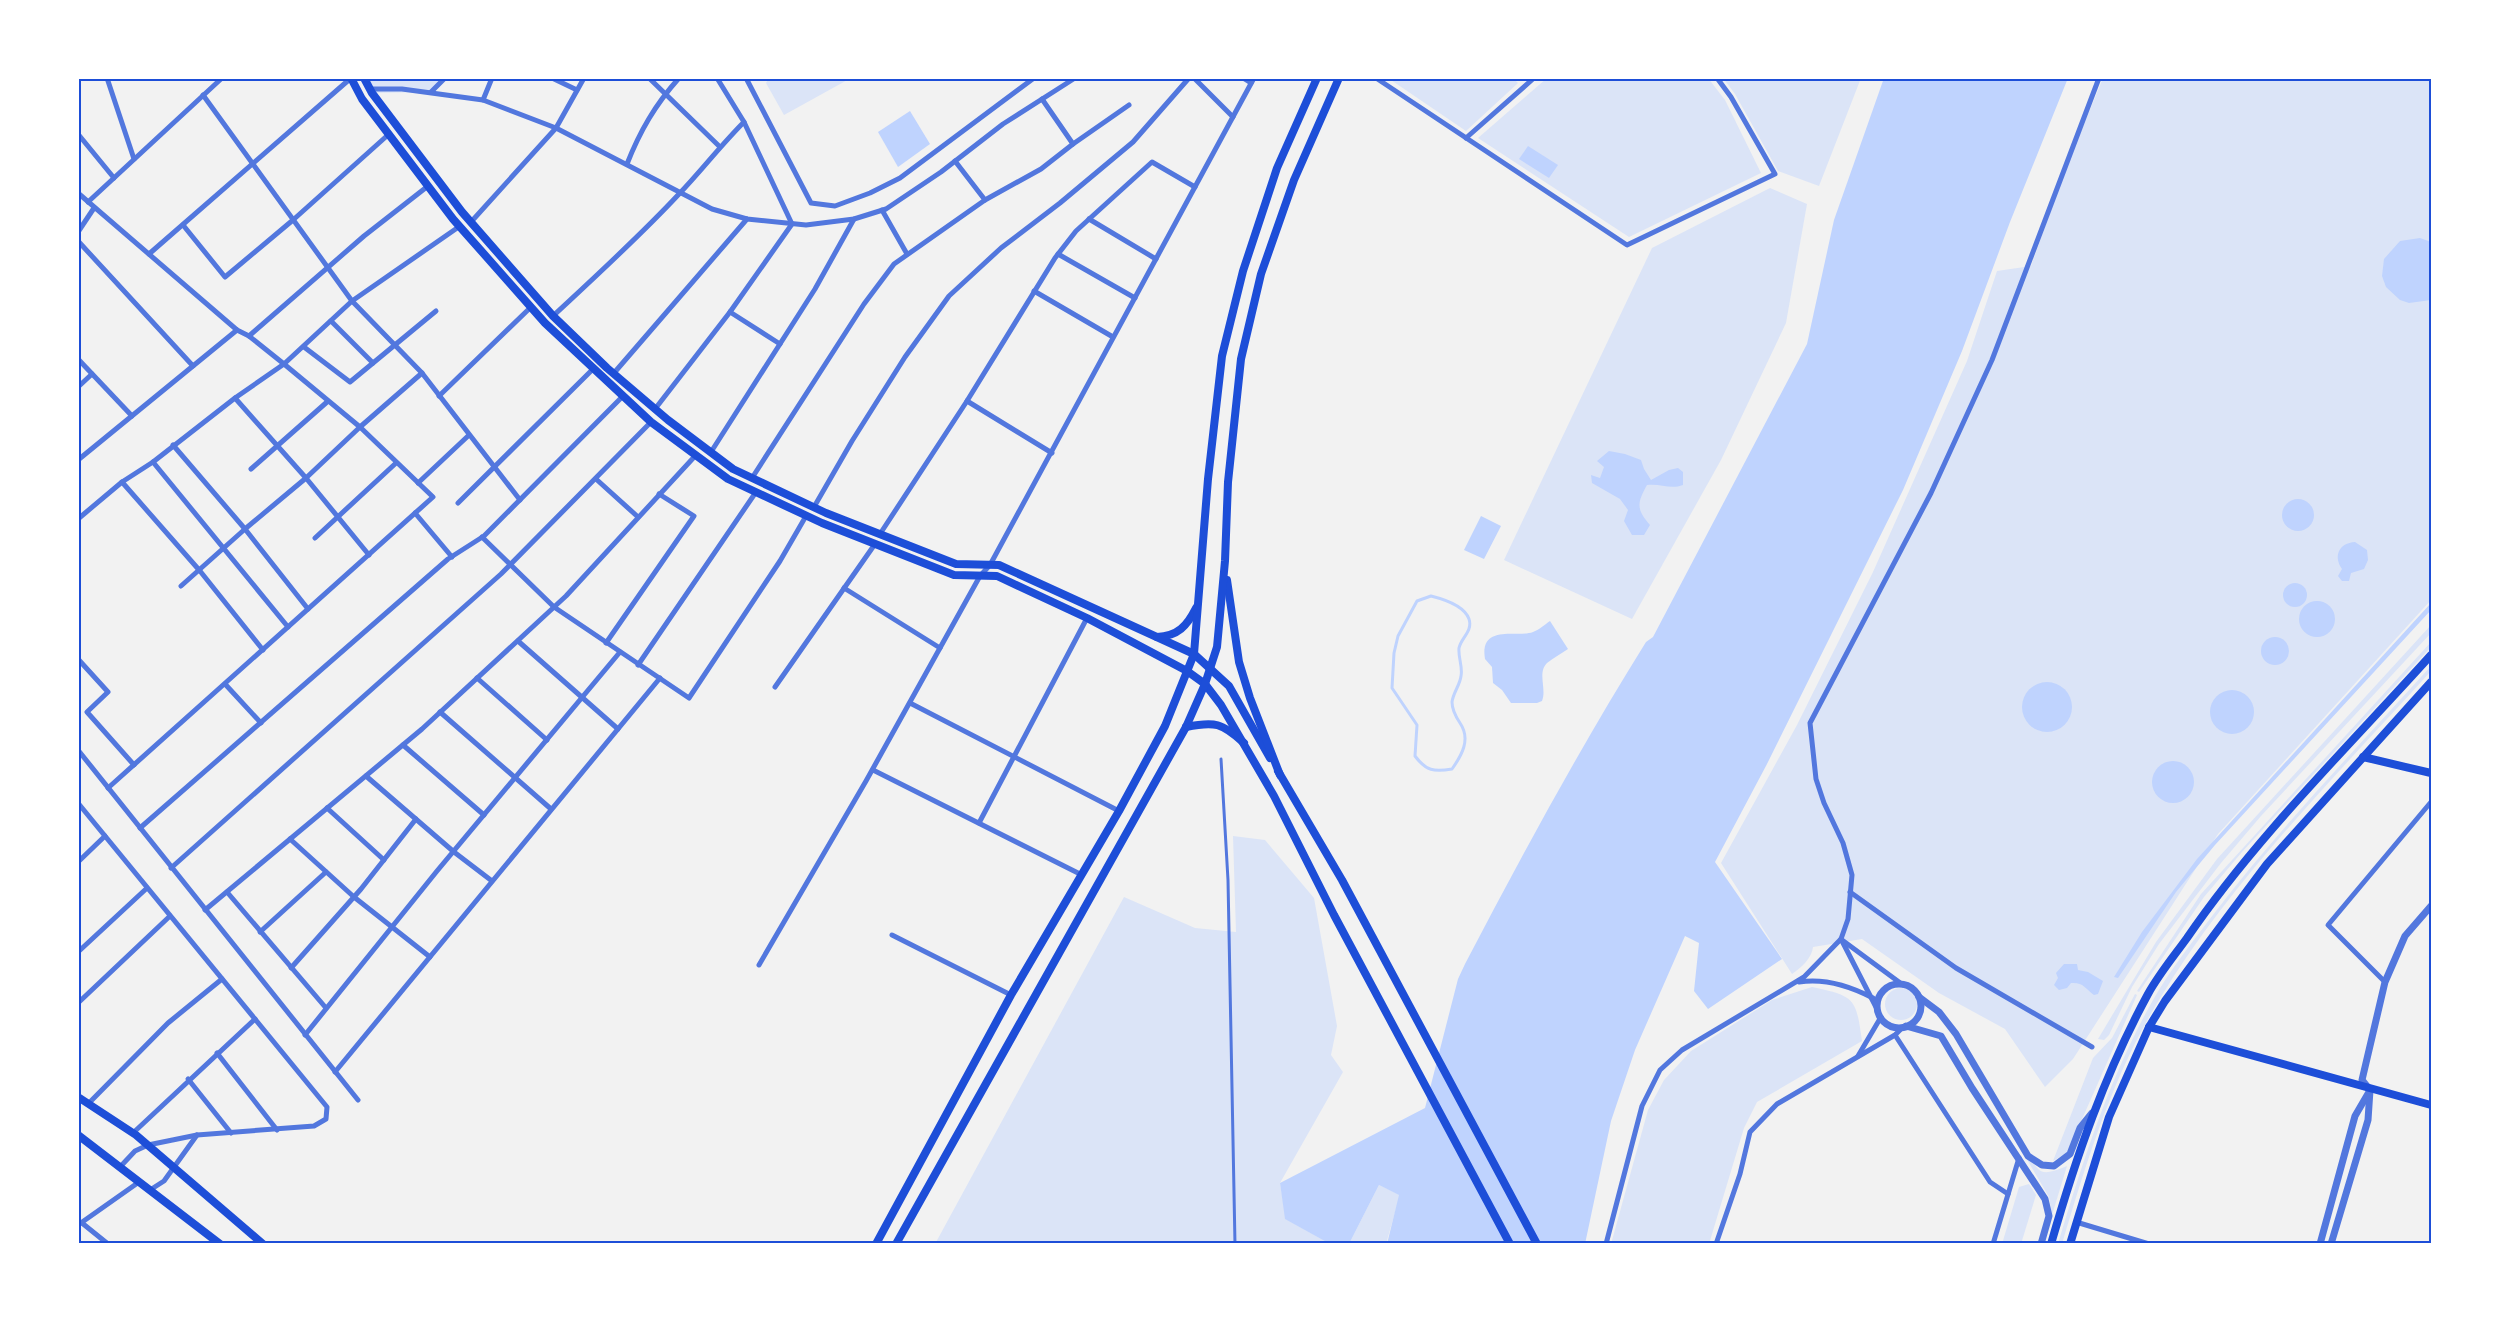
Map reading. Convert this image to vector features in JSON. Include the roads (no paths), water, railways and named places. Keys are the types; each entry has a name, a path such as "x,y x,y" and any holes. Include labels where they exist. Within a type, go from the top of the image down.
{"main road":[{"path":"351,78 362,99 460,226 531,307 593,369 651,422 728,479 806,516 954,575 997,576 1087,618 1187,671 1205,684 1244,742 1274,796 1334,915 1510,1244"},
{"path":"364,78 370,90 471,222 553,316 655,409 734,469 814,507 956,564 999,565 1194,654 1229,686 1342,880 1537,1244"},
{"path":"876,1244 1011,995 1119,812 1166,726 1194,654 1208,479 1222,356 1243,271 1276,168 1317,78"},
{"path":"896,1244 1186,727 1211,669 1217,647 1225,561 1228,482 1240,359 1261,274 1294,180 1339,78"},
{"path":"1225,561 1239,662 1250,698 1280,775"},
{"path":"1157,637 1180,632 1199,602"},
{"path":"2051,1244 2092,1113 2112,1065 2149,992 2212,900 2431,655"},
{"path":"2070,1244 2109,1118 2149,1028 2165,1001 2267,864 2431,682"},
{"path":"1186,727 1207,723 1218,724 1244,742"},
{"path":"2363,757 2431,773"},
{"path":"2149,1028 2431,1105"},
{"path":"78,1097 133,1133 263,1244"},
{"path":"78,1135 220,1244"}],"street":[{"path":"107,78 134,159"},
{"path":"88,202 222,78"},
{"path":"149,254 254,165 351,78"},
{"path":"431,92 445,78"},
{"path":"483,100 492,78"},
{"path":"552,78 577,90"},
{"path":"471,222 556,128 584,78"},
{"path":"650,78 719,146"},
{"path":"627,164 643,126 664,94 679,78"},
{"path":"717,78 744,122 792,224"},
{"path":"746,78 811,203 829,207 870,193 900,178 1034,78"},
{"path":"750,85 755,78"},
{"path":"370,90 402,88 483,100 556,128 712,209 747,219 792,224 854,219 882,210 955,161 1003,124 1075,78"},
{"path":"814,507 905,357 950,296 1000,248 1060,204 1133,142 1192,78 1233,117"},
{"path":"759,966 1052,453 1253,81 1243,78"},
{"path":"1376,78 1627,245 1775,174 1731,97 1717,78"},
{"path":"1466,138 1534,78"},
{"path":"1606,1244 1642,1106 1660,1070 1682,1050 1804,977 1841,939 1848,919 1852,874 1843,843 1824,803 1816,779 1810,723 1931,493 1992,360 2099,78"},
{"path":"203,95 352,301 422,373 468,436 520,500"},
{"path":"1041,99 1072,144"},
{"path":"752,478 864,304 894,264 985,200 1041,169 1072,144 1130,105"},
{"path":"553,316 643,232 681,192 719,146 744,122"},
{"path":"78,134 114,178"},
{"path":"183,225 225,277 389,134"},
{"path":"955,161 985,200"},
{"path":"880,534 967,401 1058,254 1089,219 1152,162 1195,187"},
{"path":"249,336 429,186"},
{"path":"78,193 237,330 249,336 360,427 433,497 108,788"},
{"path":"78,232 94,208"},
{"path":"882,210 908,254"},
{"path":"614,374 747,219"},
{"path":"711,452 815,289 854,219"},
{"path":"1089,219 1156,259"},
{"path":"655,409 730,312 792,224"},
{"path":"78,519 122,482 153,462 235,398 284,364 352,301 460,226"},
{"path":"78,242 192,366"},
{"path":"1058,254 1135,298"},
{"path":"1034,291 1113,337"},
{"path":"440,396 531,307"},
{"path":"304,347 350,382 436,311"},
{"path":"730,312 780,344"},
{"path":"331,321 373,363"},
{"path":"78,460 237,330"},
{"path":"78,359 132,416"},
{"path":"458,503 593,369"},
{"path":"181,586 245,528 306,478 422,373"},
{"path":"78,387 92,374"},
{"path":"140,828 452,557 482,537 623,396"},
{"path":"235,398 306,478 369,555"},
{"path":"967,401 1052,453"},
{"path":"251,469 327,402"},
{"path":"171,868 510,566 651,422"},
{"path":"418,483 468,436"},
{"path":"173,445 245,528 308,609"},
{"path":"205,910 403,745 518,641 554,607 696,455"},
{"path":"153,462 225,547 288,627"},
{"path":"315,538 396,463"},
{"path":"596,479 638,517"},
{"path":"122,482 200,571 263,650"},
{"path":"638,665 756,492"},
{"path":"606,643 694,516 659,494"},
{"path":"415,513 452,557"},
{"path":"482,537 554,607 689,698 780,561 806,516"},
{"path":"775,687 875,543"},
{"path":"844,588 940,648"},
{"path":"979,823 1087,618"},
{"path":"518,641 618,729"},
{"path":"305,1035 484,814 620,652"},
{"path":"78,659 108,692 87,712 134,765"},
{"path":"477,678 547,740"},
{"path":"335,1072 660,678"},
{"path":"225,684 261,723"},
{"path":"910,703 1119,812"},
{"path":"440,712 551,809"},
{"path":"403,745 484,814"},
{"path":"78,750 358,1100"},
{"path":"873,770 1082,875"},
{"path":"366,776 454,852 492,880"},
{"path":"78,802 327,1107 326,1119 314,1126 197,1135 148,1145 135,1151 120,1167"},
{"path":"2385,982 2328,925 2431,802"},
{"path":"327,808 384,860"},
{"path":"291,968 354,897 416,819"},
{"path":"78,862 105,836"},
{"path":"290,839 354,897 430,957"},
{"path":"260,932 327,872"},
{"path":"78,952 147,888"},
{"path":"227,892 326,1008"},
{"path":"1850,892 1956,968 2092,1047"},
{"path":"2331,1244 2368,1120 2370,1090 2362,1080 2385,982 2405,936 2431,906"},
{"path":"78,1003 170,916"},
{"path":"892,935 1011,995"},
{"path":"1841,939 1910,987 1939,1012 1956,1034 2028,1156 2042,1165 2054,1166 2070,1154 2080,1128 2092,1113"},
{"path":"1841,939 1873,998 1879,1014 1892,1026 1941,1036 1972,1088 2045,1198 2049,1215 2041,1244"},
{"path":"88,1104 168,1023 222,979"},
{"path":"1794,983 1811,980 1853,988 1873,998"},
{"path":"1858,1057 1879,1014 1879,996 1889,986 1904,985"},
{"path":"1716,1244 1740,1174 1750,1132 1776,1104 1895,1035 1917,1018 1921,1004 1919,997"},
{"path":"133,1133 188,1079 255,1019"},
{"path":"1895,1035 1990,1182 2008,1194"},
{"path":"217,1053 278,1130"},
{"path":"188,1079 231,1133"},
{"path":"2320,1244 2355,1116 2370,1090"},
{"path":"150,1190 164,1181 197,1135"},
{"path":"1993,1244 2019,1158"},
{"path":"108,1244 80,1224 139,1182"},
{"path":"2076,1222 2149,1244"}],"lane":[{"path":"1221,759 1228,880 1235,1244"}],"water":[{"path":"1884,78 2068,78 2010,222 1962,351 1903,490 1767,764 1715,862 1782,959 1708,1009 1694,991 1699,943 1685,936 1635,1050 1611,1121 1585,1244 1387,1244 1399,1195 1379,1185 1349,1244 1330,1244 1285,1219 1280,1183 1425,1108 1458,979 1465,964 1575,761 1646,642 1653,637 1807,344 1834,220"},
{"path":"910,111 930,144 898,167 878,132"},
{"path":"1528,146 1558,165 1549,178 1519,159"},
{"path":"2420,238 2431,242 2431,300 2409,303 2400,300 2386,287 2382,276 2384,259 2400,241"},
{"path":"1609,451 1641,460 1651,480 1669,470 1678,468 1683,472 1683,485 1674,487 1647,485 1640,501 1642,515 1650,525 1644,535 1632,535 1624,521 1628,510 1620,499 1592,483 1591,475 1600,478 1604,467 1597,461"},
{"path":"2298,499 2309,504 2314,515 2309,526 2298,531 2287,526 2282,515 2287,504"},
{"path":"1481,516 1501,526 1484,559 1464,550"},
{"path":"2355,542 2367,550 2368,560 2364,569 2351,573 2349,581 2342,581 2338,576 2342,569 2338,559 2339,551 2345,545"},
{"path":"2295,583 2303,587 2307,595 2303,603 2295,607 2287,603 2283,595 2287,587"},
{"path":"2317,601 2330,606 2335,619 2330,632 2317,637 2304,632 2299,619 2304,606"},
{"path":"2431,603 2431,610 2215,845 2176,892 2118,978 2114,977 2142,932 2197,859"},
{"path":"1550,621 1568,649 1544,667 1542,701 1511,703 1502,690 1493,683 1492,667 1485,659 1488,640 1501,634 1533,632"},
{"path":"2275,637 2285,641 2289,651 2285,661 2275,665 2265,661 2261,651 2265,641"},
{"path":"2047,682 2056,684 2067,693 2072,707 2070,716 2061,727 2047,732 2038,730 2027,721 2022,707 2024,698 2033,687"},
{"path":"2232,690 2248,696 2254,712 2248,728 2232,734 2216,728 2210,712 2216,696"},
{"path":"2173,761 2181,762 2188,767 2193,774 2193,790 2188,797 2181,802 2173,803 2165,802 2158,797 2153,790 2152,782 2153,774 2158,767 2165,762"},
{"path":"2064,964 2077,964 2078,970 2088,972 2103,981 2098,994 2094,995 2078,983 2071,983 2067,988 2059,990 2054,985 2058,978 2056,973"}],"waterway":[{"path":"1431,596 1458,606 1466,614 1470,623 1459,648 1461,673 1452,702 1454,713 1463,729 1465,741 1452,769 1431,769 1423,765 1415,756 1417,725 1392,688 1394,653 1398,636 1417,601 1431,596"}]}
